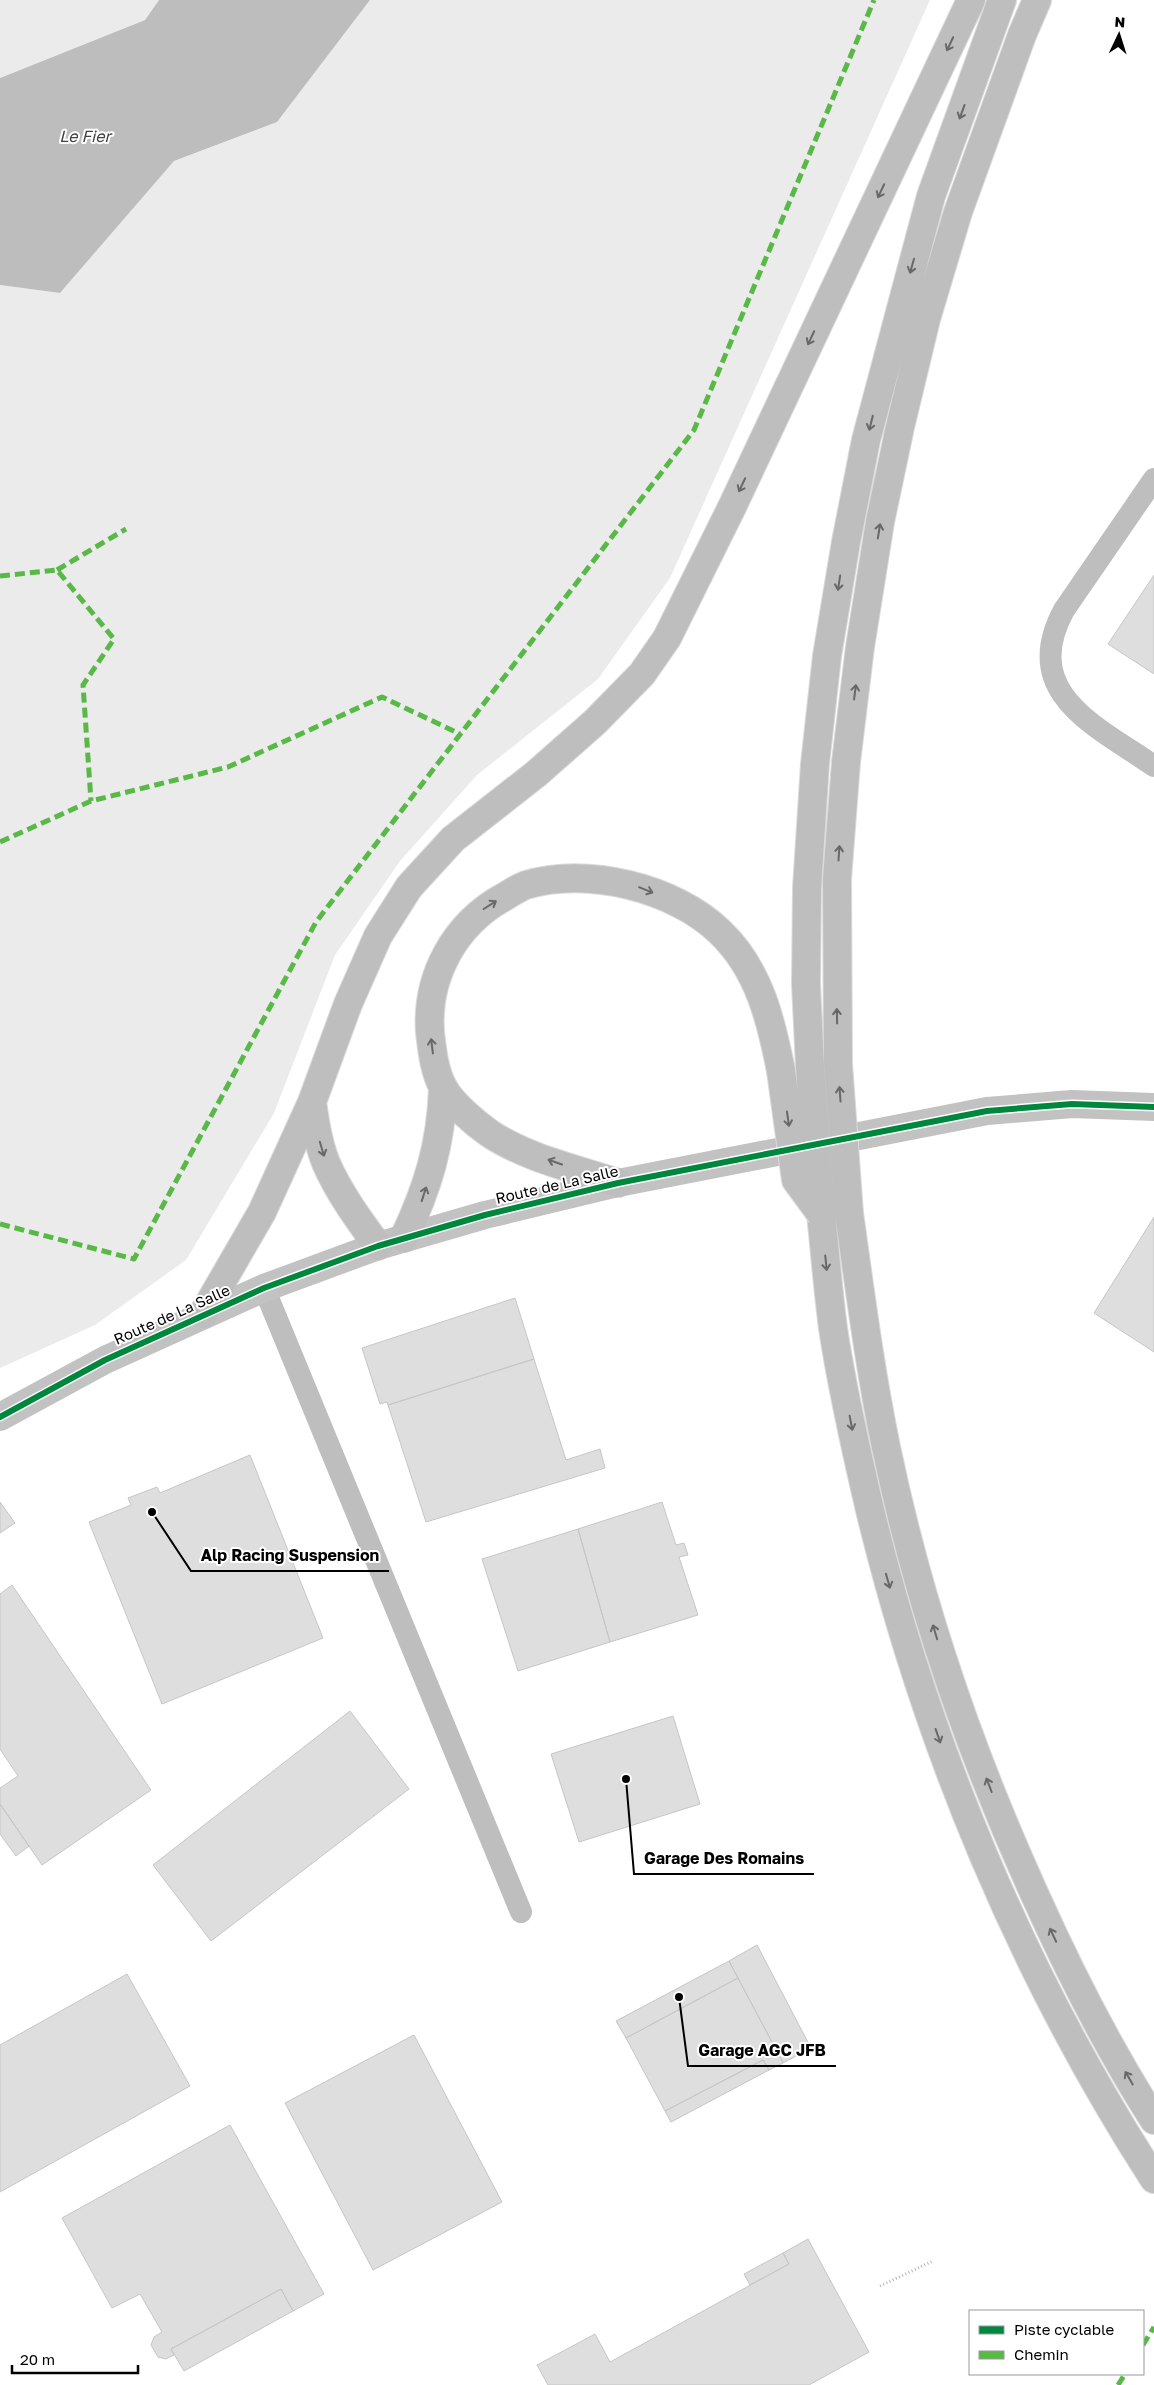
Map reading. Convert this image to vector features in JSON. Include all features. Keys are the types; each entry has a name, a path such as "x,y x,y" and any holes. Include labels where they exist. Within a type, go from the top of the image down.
{"highway":[{"path":"203,1314 262,1212 312,1102 348,1004 378,936 409,887 453,839 536,774 595,722 642,674 667,638 732,507 971,0"},
{"path":"1002,0 931,196 866,440 846,542 827,656 815,764 807,888 806,984 810,1068 821,1214 833,1328 858,1459 883,1563 912,1662 956,1786 998,1891 1078,2051 1154,2179"},
{"path":"1037,0 1022,35 958,212 926,319 880,522 860,647 846,762 837,879 838,1064 849,1213 869,1357 886,1450 920,1586 960,1713 1010,1841 1055,1940 1106,2038 1154,2120"},
{"path":"404,1238 423,1198 433,1163 442,1119 443,1088 432,1051 429,1017 434,983 444,958 468,923 486,906 526,885 580,878 607,879 638,887 696,913 720,931 751,970 764,997 782,1071 796,1180 821,1214"},
{"path":"443,1088 465,1113 490,1133 523,1150 618,1183"},
{"path":"312,1102 317,1133 326,1162 339,1189 378,1246"}],"street":[{"name":"Route de La Salle","path":"0,1417 105,1360 264,1288 378,1246 494,1212 618,1183 987,1111 1072,1104 1154,1107"}],"lane":[{"path":"1154,479 1064,610 1054,627 1050,648 1051,668 1058,688 1069,704 1084,718 1154,766"},
{"path":"264,1288 521,1912"}],"path":[{"path":"880,2286 933,2261"}],"shaded area":[{"path":"0,0 159,0 145,20 0,78"},
{"path":"370,0 930,0 670,578 598,679 477,775 400,861 335,955 274,1113 186,1260 95,1325 0,1368 0,285 60,293 174,161 277,122"}],"water":[{"name":"Le Fier","path":"159,0 370,0 277,122 174,161 60,293 0,285 0,78 145,20"}],"building":[{"path":"1154,575 1154,674 1108,644"},
{"path":"1154,1217 1154,1352 1094,1313"},
{"path":"515,1298 534,1359 388,1405 387,1402 380,1404 362,1348"},
{"path":"534,1359 566,1460 600,1449 605,1468 426,1522 388,1405"},
{"path":"250,1455 323,1638 162,1704 89,1522 131,1505 128,1498 157,1487 160,1493"},
{"path":"0,1502 15,1523 0,1533"},
{"path":"662,1502 676,1545 684,1543 688,1555 679,1557 698,1615 610,1642 578,1529"},
{"path":"578,1529 610,1642 518,1671 482,1559"},
{"path":"12,1585 151,1790 42,1865 0,1804 0,1788 18,1776 0,1749 0,1594"},
{"path":"350,1711 409,1789 211,1941 153,1865"},
{"path":"673,1716 700,1804 579,1842 551,1754"},
{"path":"0,1804 29,1846 16,1856 0,1834"},
{"path":"757,1945 811,2048 783,2063 729,1961"},
{"path":"729,1961 738,1978 626,2038 616,2021"},
{"path":"127,1974 190,2086 0,2192 0,2045"},
{"path":"738,1978 783,2063 769,2070 763,2060 665,2111 626,2038"},
{"path":"414,2035 502,2202 373,2270 285,2103"},
{"path":"763,2060 769,2070 671,2122 665,2111"},
{"path":"230,2125 324,2294 293,2311 281,2289 171,2349 174,2355 166,2359 158,2357 151,2345 154,2337 162,2332 140,2294 112,2308 62,2218"},
{"path":"808,2239 869,2352 809,2385 548,2385 537,2365 595,2334 610,2362 789,2264 783,2253"},
{"path":"783,2253 789,2264 750,2285 744,2274"},
{"path":"281,2289 293,2311 184,2371 171,2349"}],"marked path":[{"path":"0,1224 134,1259 316,922 694,430 874,0"},
{"path":"57,570 126,529"},
{"path":"0,576 57,570 114,639 83,685 91,801"},
{"path":"0,842 91,801 228,767 382,697 460,734"},
{"path":"1144,2343 1154,2327"},
{"path":"1118,2385 1124,2375"}],"cycle path":[{"path":"0,1417 105,1360 264,1288 378,1246 485,1215 618,1183 987,1111 1072,1104 1154,1107"}],"place":[{"name":"Alp Racing Suspension","path":"152,1512"},
{"name":"Garage Des Romains","path":"626,1779"},
{"name":"Garage AGC JFB","path":"679,1997"}]}
